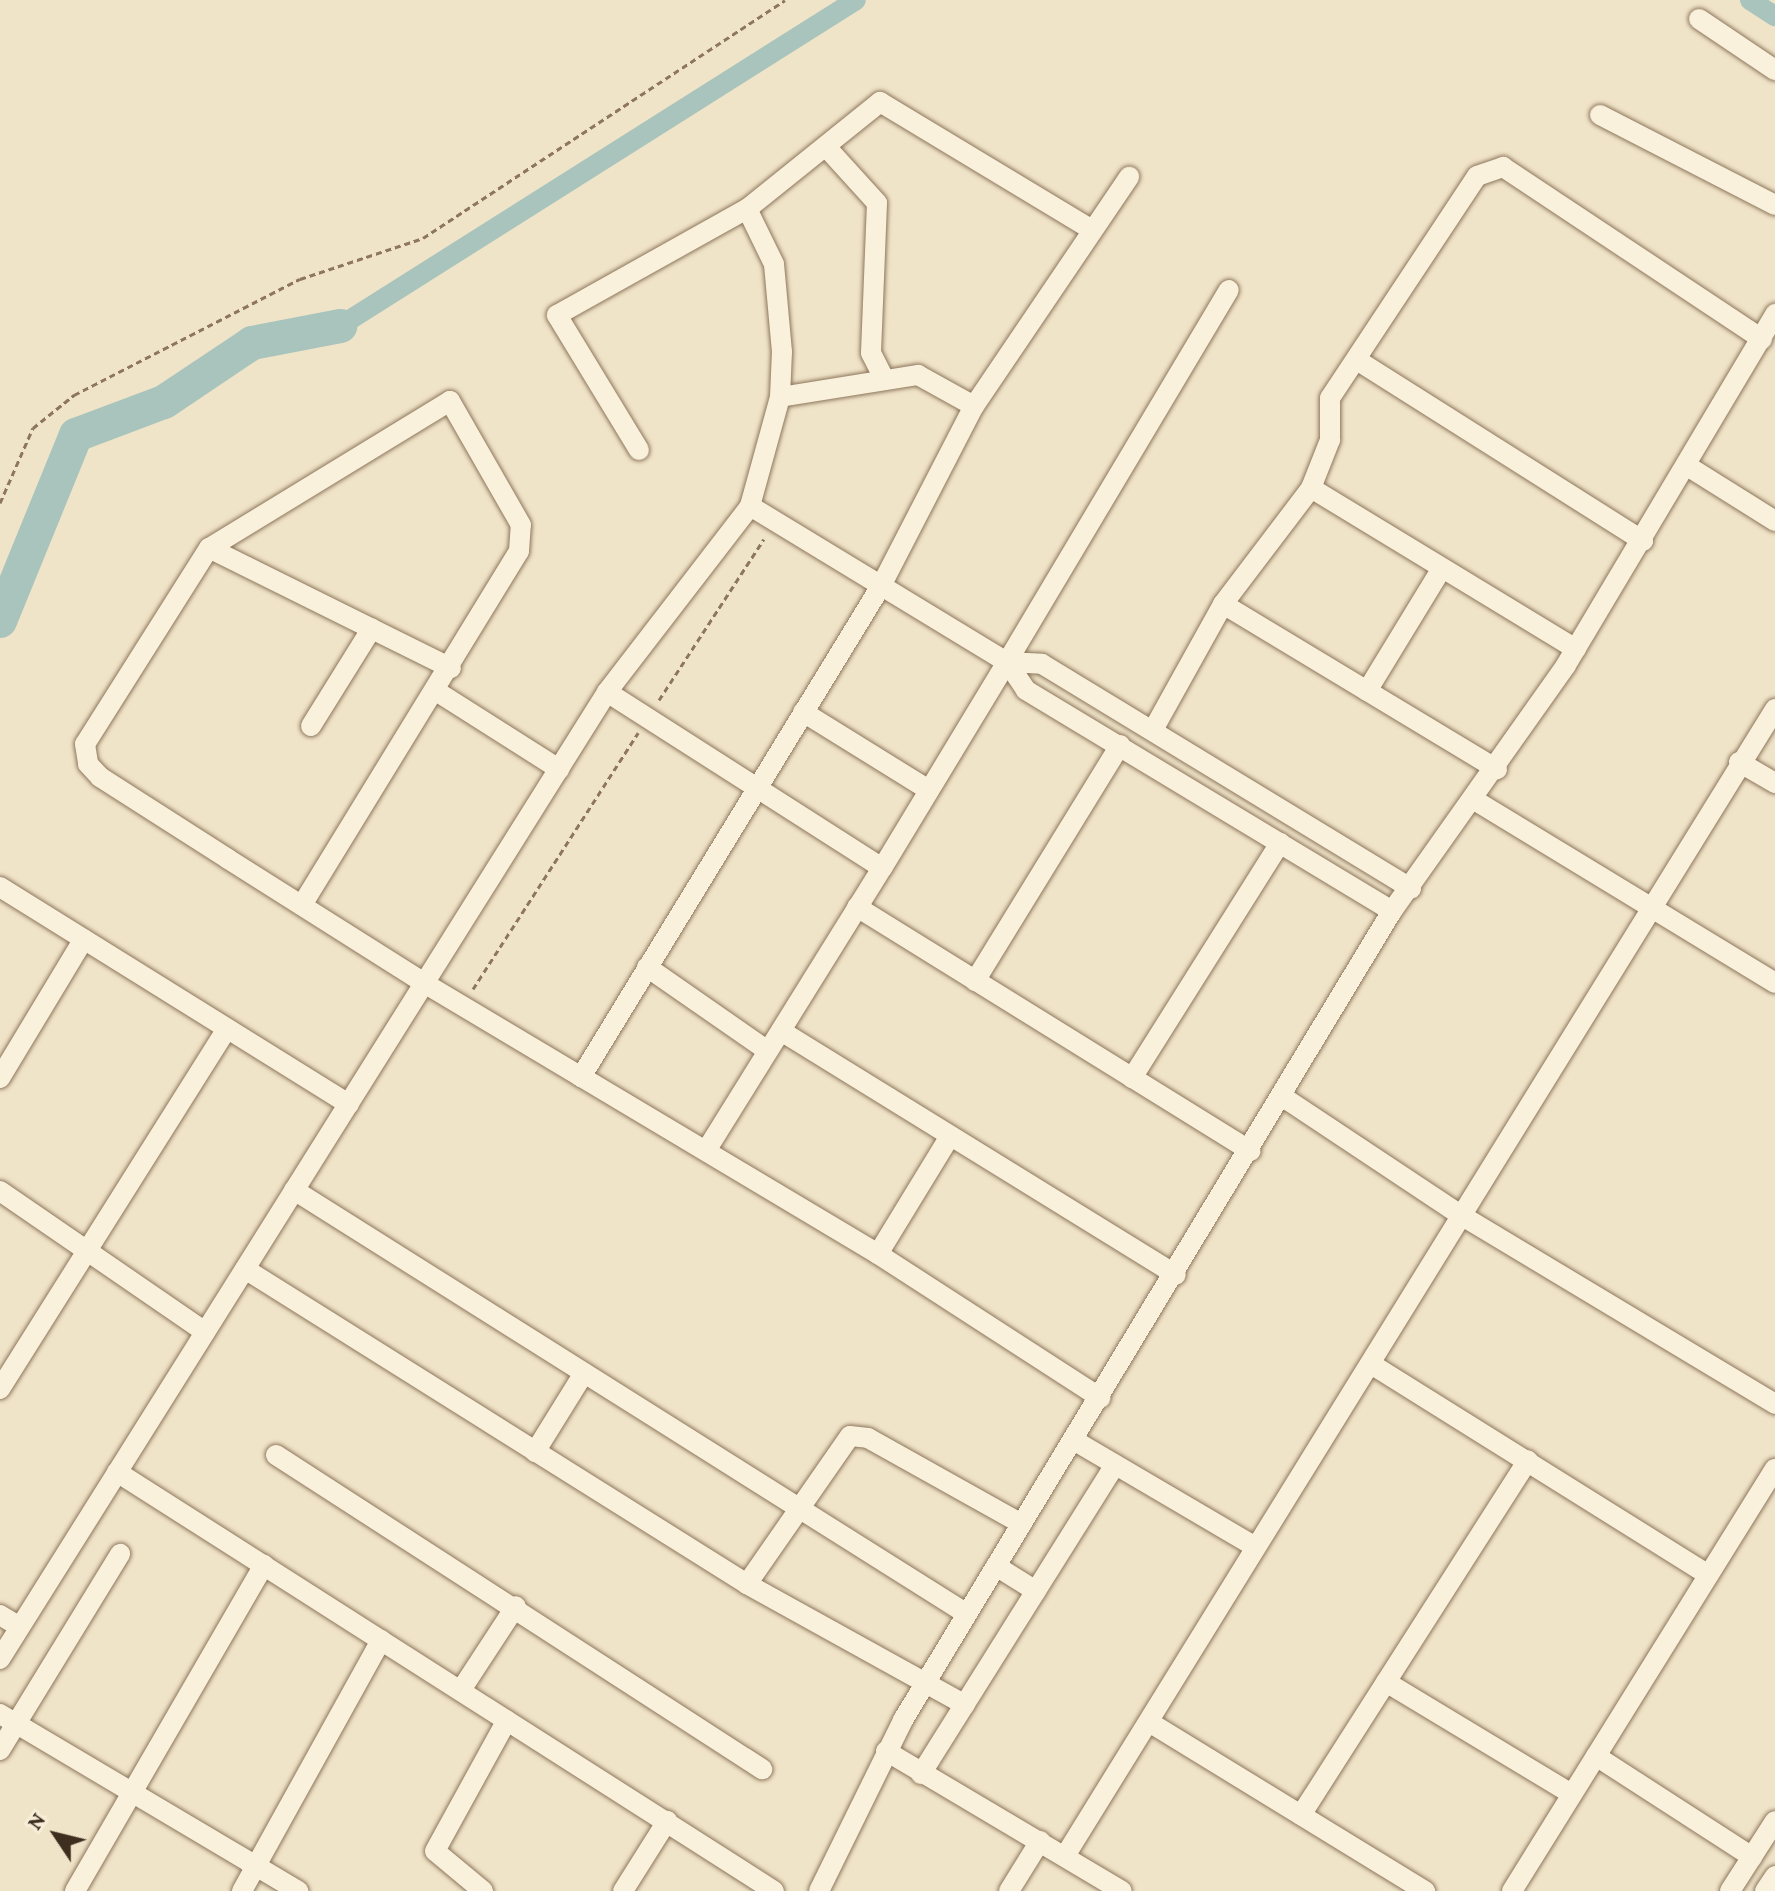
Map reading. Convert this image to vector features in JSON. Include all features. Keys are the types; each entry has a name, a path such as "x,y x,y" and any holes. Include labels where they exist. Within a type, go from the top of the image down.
{"street":[{"path":"1699,19 1775,70"},
{"path":"639,450 557,315 747,209 887,101 1089,228"},
{"path":"1600,115 1775,205"},
{"path":"828,149 877,203 871,353 885,380"},
{"path":"1153,730 1223,604 1311,488 1330,440 1330,398 1360,362 1464,187 1503,167 1762,339"},
{"path":"581,1077 881,586 974,406 1089,228 1129,177"},
{"path":"0,1659 607,692 750,506 780,397 774,264 747,209"},
{"path":"706,1151 882,868 1229,290"},
{"path":"819,1891 886,1751 1176,1275 1392,911 1476,801 1576,649 1689,467 1775,314"},
{"path":"1360,362 1643,541"},
{"path":"780,397 918,375 974,406"},
{"path":"302,905 513,566 521,525 450,401 209,548 85,744 88,764 302,905 424,983 878,1254 1101,1398"},
{"path":"1689,467 1775,521"},
{"path":"1311,488 1441,570 1576,649"},
{"path":"750,506 1007,662 1026,690 1392,911"},
{"path":"209,548 451,668"},
{"path":"1367,691 1441,570"},
{"path":"1223,604 1497,769"},
{"path":"311,726 372,628"},
{"path":"1007,662 1042,664 1411,888"},
{"path":"436,691 559,769"},
{"path":"607,692 882,868"},
{"path":"1065,1856 1254,1546 1371,1364 1459,1214 1739,762 1775,709"},
{"path":"803,712 929,790"},
{"path":"975,981 1120,745"},
{"path":"1739,762 1775,783"},
{"path":"1476,801 1775,983"},
{"path":"1132,1078 1280,843"},
{"path":"0,887 349,1104"},
{"path":"857,907 1250,1151"},
{"path":"0,1078 84,939"},
{"path":"647,967 768,1051"},
{"path":"0,1389 89,1252 227,1028"},
{"path":"781,1031 1176,1275"},
{"path":"1283,1097 1459,1214 1775,1404"},
{"path":"878,1254 950,1136"},
{"path":"294,1190 584,1373 800,1504 967,1614"},
{"path":"0,1191 205,1332"},
{"path":"245,1269 747,1584 929,1680 965,1705"},
{"path":"1371,1364 1709,1575"},
{"path":"535,1452 584,1373"},
{"path":"747,1584 845,1439 857,1435 1022,1524"},
{"path":"1075,1441 1254,1546"},
{"path":"276,1455 516,1606 762,1769"},
{"path":"1301,1815 1528,1460"},
{"path":"921,1774 1115,1465"},
{"path":"1512,1891 1775,1469"},
{"path":"117,1472 774,1891"},
{"path":"0,1750 8,1719 120,1554"},
{"path":"75,1891 264,1565"},
{"path":"996,1566 1036,1591"},
{"path":"461,1690 516,1606"},
{"path":"0,1615 20,1627"},
{"path":"242,1891 381,1640"},
{"path":"1386,1682 1572,1794"},
{"path":"8,1719 298,1891"},
{"path":"483,1891 435,1851 507,1720"},
{"path":"1149,1722 1425,1891"},
{"path":"886,1751 1122,1891"},
{"path":"1596,1756 1752,1857"},
{"path":"623,1891 667,1821"},
{"path":"1730,1891 1775,1821"},
{"path":"1009,1891 1040,1841"},
{"path":"1765,1891 1775,1876"}],"path":[{"path":"0,503 33,428 74,395 300,279 423,238 785,0"},
{"path":"462,1006 776,522"}],"waterway":[{"path":"340,326 856,0"},
{"path":"1750,0 1775,16"},
{"path":"0,621 76,435 164,402 252,343 340,326"}]}
